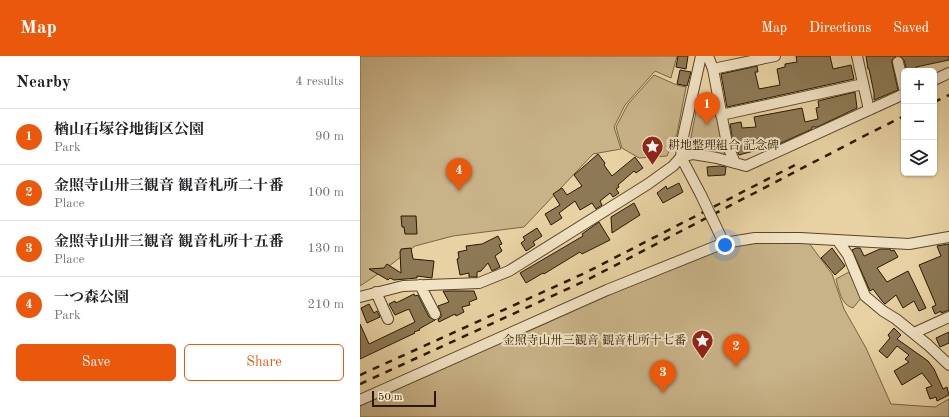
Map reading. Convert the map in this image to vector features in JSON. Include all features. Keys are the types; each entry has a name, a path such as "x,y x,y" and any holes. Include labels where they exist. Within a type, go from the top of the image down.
{"street":[{"path":"697,56 697,75"},
{"path":"360,297 403,286 479,283 508,271 648,184 673,166 681,156 701,56"},
{"path":"708,56 713,69 727,144 735,163"},
{"path":"713,69 775,56"},
{"path":"857,56 869,110"},
{"path":"898,62 901,75"},
{"path":"937,79 949,74"},
{"path":"721,115 863,84"},
{"path":"681,156 692,154 746,166 901,95"},
{"path":"681,156 722,240"},
{"path":"360,400 722,240 800,238 910,244 949,237"},
{"path":"838,241 848,255 865,296 914,333 949,365"},
{"path":"420,285 435,314"},
{"path":"376,292 388,319"},
{"path":"914,333 949,317"}],"shaded area":[{"path":"360,56 677,56 671,78 655,71 625,105 614,127 621,149 593,154 524,227 453,236 415,246 360,286"},
{"path":"654,75 677,85 686,87 677,134 667,156 639,158 622,148 616,127 628,104"},
{"path":"715,99 726,152 725,156 691,150 689,148 698,101"},
{"path":"743,238 809,243 832,274 844,309 866,348 891,404 935,407 949,399 949,417 360,417 360,403 503,340"},
{"path":"849,272 862,297 853,308 846,304 843,300 836,279"}],"building":[{"path":"678,56 688,56 686,69 676,67"},
{"path":"796,56 830,56 833,69 851,65 854,79 727,107 721,74 757,66 758,72 755,72 759,89 780,85 777,69 785,67 785,64 797,62"},
{"path":"866,56 896,56 892,60 892,63 898,90 874,100 874,93"},
{"path":"900,56 949,56 949,60 916,68 906,68 904,60"},
{"path":"680,70 691,72 687,86 677,84"},
{"path":"855,92 857,108 817,127 812,127 812,129 761,152 761,149 739,155 733,142 730,124 741,122 742,128 756,127 754,117 802,108 805,122 818,119 816,108 819,107 818,101"},
{"path":"598,154 612,176 635,157 643,168 636,173 634,171 618,185 619,187 616,189 619,193 613,197 610,193 600,201 602,205 596,209 592,203 580,210 575,201 559,213 562,218 551,225 545,214 560,205 553,194 562,188 567,195 582,186 574,175"},
{"path":"707,167 726,167 725,175 708,176"},
{"path":"679,183 683,192 663,203 657,193 666,186 667,189"},
{"path":"634,203 640,215 612,233 611,217"},
{"path":"401,216 416,216 417,234 405,234 404,227 402,227"},
{"path":"599,222 610,240 582,254 580,252 526,283 520,273 583,236 582,234"},
{"path":"537,228 542,236 533,242 535,245 526,251 521,243 525,240 523,237"},
{"path":"498,236 502,244 499,245 502,251 495,256 500,267 492,271 488,263 481,271 477,272 477,277 469,277 469,273 460,275 457,259 459,258 458,252 467,250 466,246 482,244"},
{"path":"949,244 949,310 941,313 941,311 935,314 932,307 936,305 919,265 941,256 937,246"},
{"path":"411,248 413,259 434,261 432,278 417,276 417,278 394,280 390,278 388,280 369,269 384,268 387,264 401,273 400,251 401,249"},
{"path":"832,248 845,266 835,275 821,258"},
{"path":"860,248 864,256 880,249 890,249 891,251 894,250 898,257 877,268 887,282 908,271 926,308 919,311 914,301 903,308 896,295 885,304 873,289 870,291 852,250"},
{"path":"443,291 474,291 477,299 469,302 470,305 462,307 464,312 456,316 455,314 439,322 438,320 441,317 441,314 438,306 449,302"},
{"path":"414,294 415,296 418,295 429,317 435,320 419,329 420,330 414,332 415,333 360,359 360,324 369,344 415,322 409,309 395,315 389,304 395,301 396,303"},
{"path":"369,304 374,313 377,311 380,317 367,323 361,308"},
{"path":"894,328 901,335 897,339 928,361 934,369 943,389 947,387 949,395 937,401 936,397 930,399 926,388 932,386 922,373 902,385 894,371 909,362 905,359 909,355 897,346 887,358 879,351 890,338 888,335"},
{"path":"949,332 949,343 940,347 936,338"}],"railway":[{"path":"937,101 949,95"},
{"path":"360,384 587,280 901,118"},
{"path":"360,375 585,273 795,165"}],"place":[{"name":"楢山石塚谷地街区公園","path":"707,125"},
{"name":"耕地整理組合 記念碑","path":"653,166"},
{"name":"一つ森公園","path":"459,191"},
{"name":"金照寺山卅三観音 観音札所十七番","path":"702,360"},
{"name":"金照寺山卅三観音 観音札所二十番","path":"736,367"},
{"name":"金照寺山卅三観音 観音札所十五番","path":"663,393"}]}
